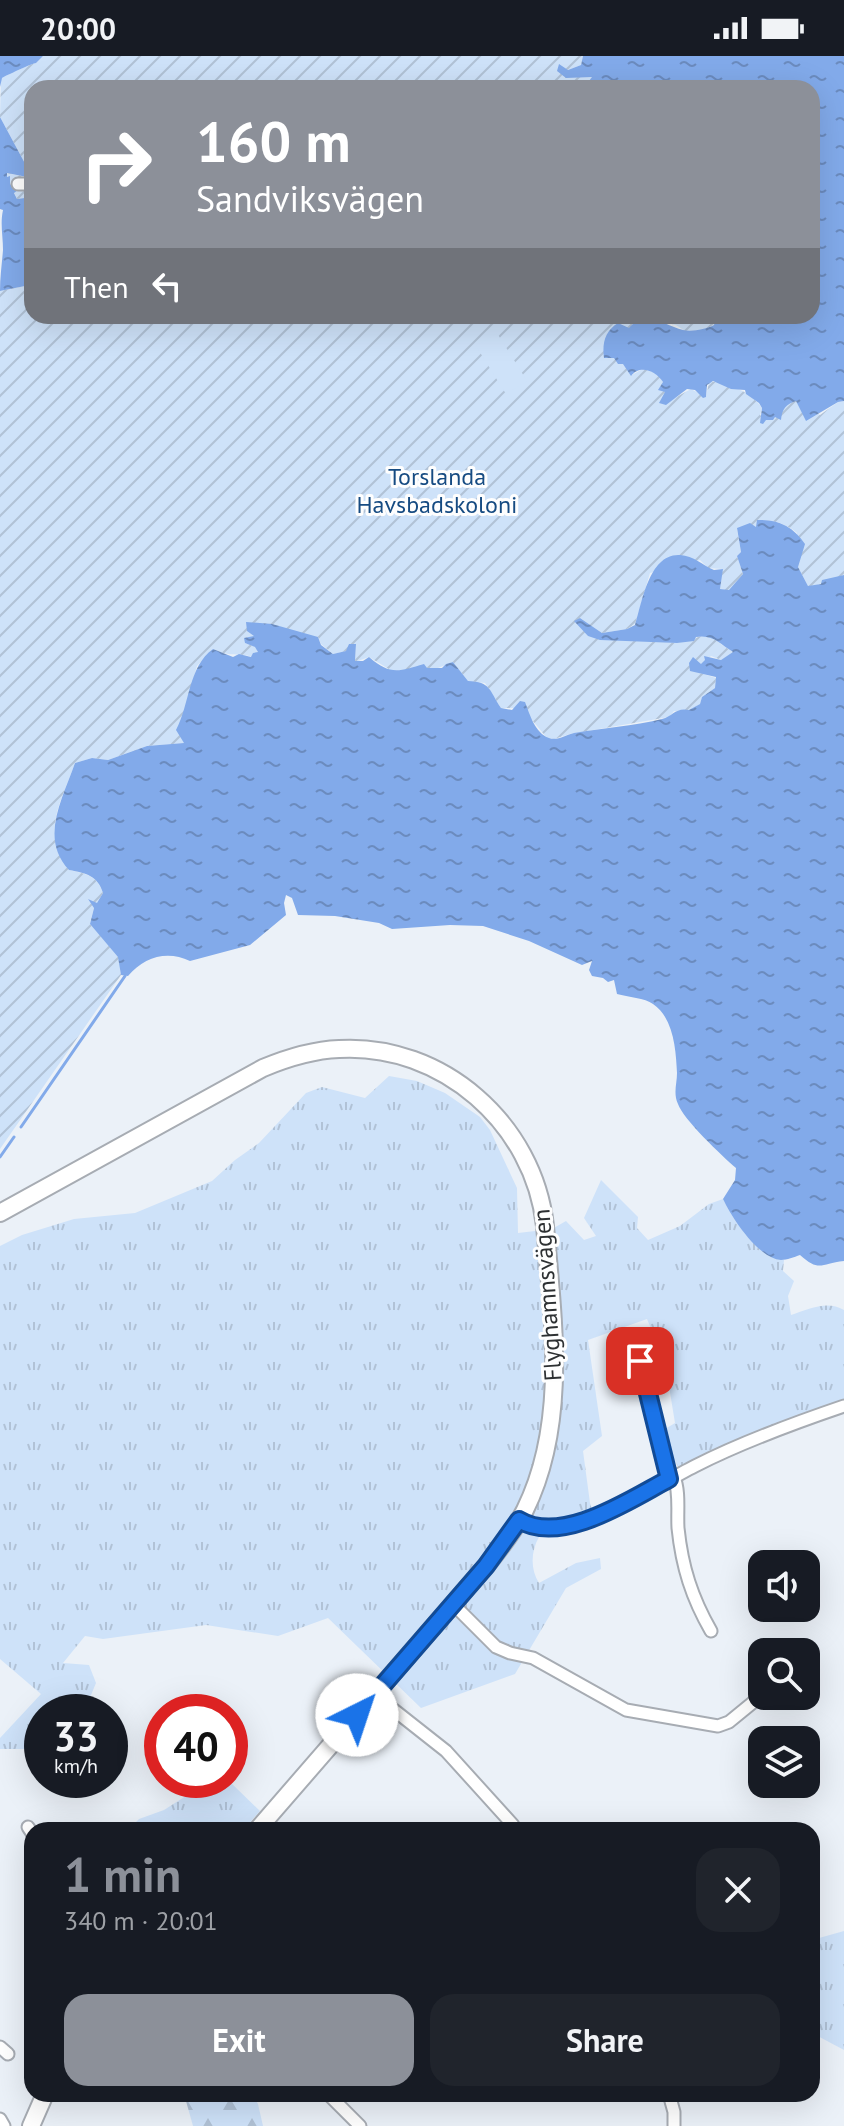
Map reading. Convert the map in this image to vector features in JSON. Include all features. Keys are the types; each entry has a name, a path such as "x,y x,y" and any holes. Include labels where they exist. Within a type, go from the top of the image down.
{"street":[{"path":"18,184 24,184"},
{"name":"Flyghamnsvägen","path":"0,1213 263,1068 292,1057 338,1049 399,1055 449,1077 490,1108 510,1133 533,1174 544,1213 553,1353 553,1403 541,1468 519,1520 486,1566 264,1822"},
{"path":"640,1361 672,1478 688,1582 711,1631"},
{"path":"519,1520 531,1526 550,1527 579,1523 599,1516 672,1478 844,1406"},
{"path":"453,1604 496,1647 533,1658 626,1710 718,1726 729,1722 748,1706"},
{"path":"375,1695 446,1751 510,1822"},
{"path":"31,2126 42,2102"},
{"path":"336,2102 360,2126"},
{"path":"671,2102 674,2126"},
{"path":"0,2119 4,2126"}],"green space":[{"path":"43,56 583,56 581,65 557,71 593,77 594,80 24,80 24,162 0,117 1,78 36,63"},
{"path":"6,173 24,176 24,198 17,199 14,192 18,190 10,185"},
{"name":"Torslanda Havsbadskoloni","path":"24,286 24,324 632,324 614,358 623,363 632,375 644,368 659,375 663,382 661,388 669,401 691,389 706,397 709,382 723,383 752,398 762,408 760,415 766,420 783,410 787,403 796,400 820,415 844,401 844,575 808,586 798,567 797,533 778,522 763,521 757,521 757,527 737,529 741,552 737,556 743,574 729,591 720,589 722,569 708,568 700,560 650,573 635,624 627,629 602,633 580,618 588,636 677,643 702,636 711,637 734,653 721,660 711,656 694,671 716,678 715,688 689,711 674,711 669,717 554,739 547,738 517,708 501,708 485,683 468,681 453,662 433,670 392,671 369,657 355,662 356,645 333,654 318,637 255,636 245,643 256,647 258,652 252,657 213,649 197,666 177,730 185,743 147,746 108,760 92,758 75,763 56,816 56,841 69,870 90,876 101,887 103,893 97,904 88,899 94,907 90,924 119,957 121,975 0,1149 0,291"},
{"name":"Torslanda Havsbadskoloni","path":"672,324 715,324 704,330 685,331"},
{"path":"497,333 527,381 506,394 476,346"},
{"path":"389,1076 417,1081 445,1093 480,1117 490,1130 517,1188 518,1233 552,1229 566,1221 584,1240 596,1236 584,1218 601,1180 638,1217 637,1228 648,1240 680,1226 709,1204 723,1199 740,1228 756,1245 784,1260 783,1271 794,1281 788,1296 791,1315 825,1306 844,1310 844,1399 736,1440 679,1468 672,1457 665,1429 675,1423 665,1362 647,1319 588,1340 602,1436 583,1451 590,1503 597,1527 539,1537 534,1548 533,1566 539,1583 576,1563 600,1558 601,1569 566,1588 515,1674 421,1708 328,1618 278,1636 206,1625 103,1639 85,1636 63,1663 89,1665 96,1683 91,1694 41,1694 0,1659 0,1246 22,1235 74,1219 135,1213 212,1181 259,1143 306,1093 322,1087 365,1098"},
{"path":"24,1712 24,1749 0,1749 0,1738"},
{"path":"183,1798 247,1798 260,1811 250,1822 136,1822 164,1810"},
{"path":"844,1931 844,2050 820,2037 820,1938"},
{"path":"186,2102 257,2102 263,2126 193,2126"}],"water":[{"path":"0,56 43,56 36,63 2,78 0,87"},
{"path":"583,56 844,56 844,401 806,421 796,401 785,408 781,420 775,417 763,424 760,423 762,408 745,390 731,389 713,381 707,385 706,397 687,389 666,405 659,403 665,392 658,390 663,382 656,375 648,370 639,370 631,376 623,364 618,364 614,358 604,358 605,338 617,324 629,328 633,324 667,324 691,331 714,324 820,324 820,80 590,80 592,77 566,78 557,71 559,64 568,70 581,65"},
{"path":"0,117 24,162 24,176 7,173 7,177 10,176 10,185 16,184 18,190 14,193 17,199 24,198 24,286 0,291 3,210 0,209"},
{"path":"757,520 784,525 805,544 798,567 808,586 844,575 844,1261 821,1266 812,1264 800,1255 781,1260 772,1258 747,1236 723,1199 735,1180 736,1168 695,1128 678,1104 675,1045 670,1026 660,1010 650,1002 617,994 614,980 608,982 592,976 589,970 592,961 582,965 529,941 483,926 392,929 379,923 335,916 298,915 292,898 286,895 286,915 250,945 190,961 173,956 156,957 141,964 128,976 121,975 118,957 90,924 94,908 88,899 97,903 103,893 101,887 90,876 69,870 60,858 56,845 56,818 65,790 75,763 92,758 108,760 147,746 184,743 176,730 194,676 205,657 213,649 233,657 239,654 251,657 258,652 255,647 245,643 244,638 254,636 247,631 246,622 272,624 318,637 321,645 333,654 346,651 349,644 356,644 355,661 369,657 389,669 401,670 424,664 427,668 442,668 453,662 468,681 489,688 501,708 512,710 520,701 525,702 537,728 552,739 651,721 689,710 700,704 702,697 715,688 716,677 690,671 689,663 693,657 701,664 704,656 721,660 733,652 716,640 702,636 694,641 677,643 600,640 588,636 574,621 580,618 602,633 635,625 648,581 661,562 669,557 685,556 714,570 723,569 720,589 729,590 743,574 737,556 741,552 737,528 750,523 756,527"}],"waterway":[{"path":"21,1127 125,976"},
{"path":"0,1157 14,1137"}],"route":[{"path":"357,1715 486,1566 519,1520 531,1526 550,1527 579,1523 599,1516 669,1479 640,1361"}]}
